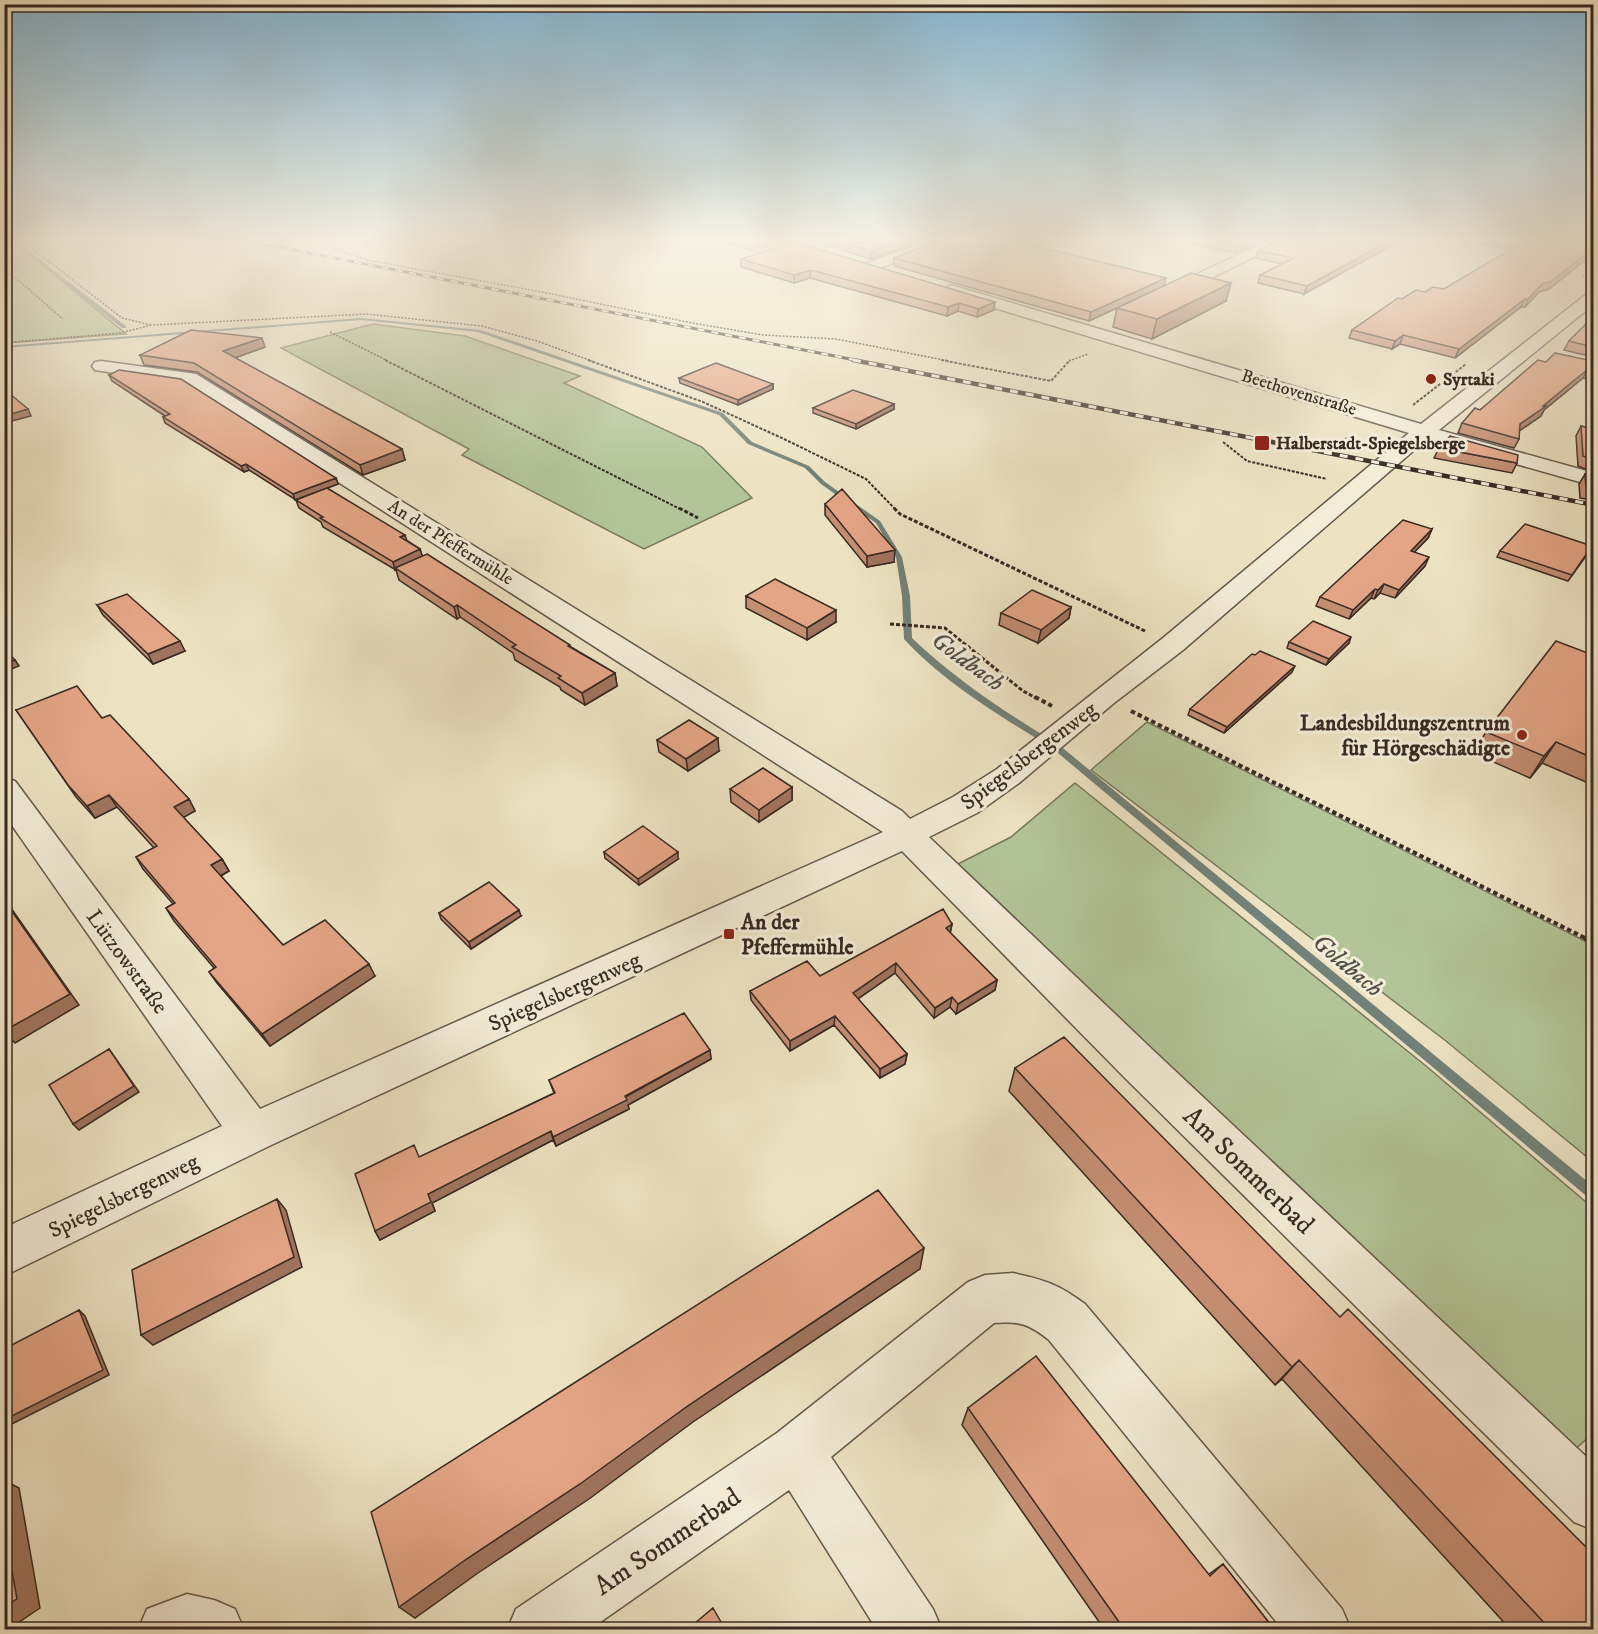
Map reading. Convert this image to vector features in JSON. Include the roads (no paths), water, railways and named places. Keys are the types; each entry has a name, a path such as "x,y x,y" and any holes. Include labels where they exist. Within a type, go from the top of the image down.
{"street":[{"name":"Beethovenstraße","path":"1052,319 1593,480"},
{"name":"Spiegelsbergenweg","path":"4,1253 252,1133 906,835 986,793 1104,697 1173,645 1392,457 1564,319"},
{"path":"1089,330 1107,322"},
{"path":"1527,349 1549,354"},
{"name":"An der Pfeffermühle","path":"101,366 189,378 855,796 890,819 906,835"},
{"name":"Lützowstraße","path":"4,789 252,1133"},
{"name":"Am Sommerbad","path":"906,835 1140,1065 1593,1502"},
{"name":"Am Sommerbad","path":"537,1629 796,1452 986,1299 1013,1297 1044,1304 1067,1322 1321,1629"},
{"path":"796,1452 912,1629"},
{"path":"168,1629 187,1623 214,1629"}],"waterway":[{"path":"114,319 124,327"},
{"name":"Goldbach","path":"4,347 358,319"},
{"name":"Goldbach","path":"363,319 479,331 721,414 750,443 807,467 823,483 878,522 899,557 906,596 908,639 978,697 1055,746 1594,1195"}],"railway":[{"path":"647,319 860,361"},
{"path":"853,360 1594,505"}],"place":[{"name":"Syrtaki","path":"1431,379"},
{"name":"Halberstadt-Spiegelsberge","path":"1262,443"},
{"name":"Landesbildungszentrum für Hörgeschädigte","path":"1522,735"},
{"name":"An der Pfeffermühle","path":"729,934"}]}
